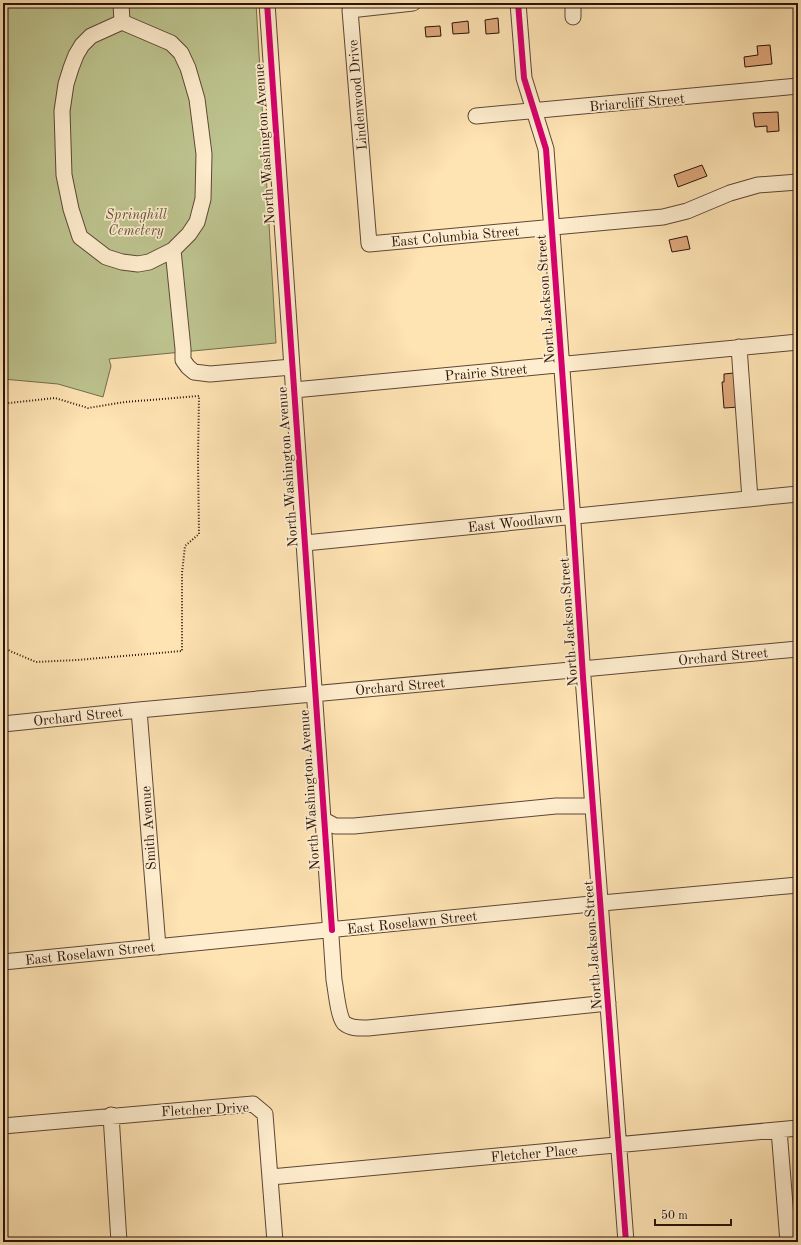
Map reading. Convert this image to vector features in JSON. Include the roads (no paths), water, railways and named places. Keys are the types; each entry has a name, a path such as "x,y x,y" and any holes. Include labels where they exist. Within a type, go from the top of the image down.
{"street":[{"path":"121,3 122,22"},
{"name":"North Washington Avenue","path":"266,3 332,930 334,980 339,1011 344,1023 354,1028 608,1003"},
{"name":"Lindenwood Drive","path":"369,244 350,10 413,3"},
{"name":"North Jackson Street","path":"518,3 524,78 546,149 573,516 582,669 626,1242"},
{"path":"122,22 171,43 181,53 188,68 197,100 204,154 203,199 197,222 189,234 173,250 149,262 138,264 122,262 106,257 80,237 71,209 64,175 62,111 66,84 76,55 82,45 91,36 122,22"},
{"name":"Briarcliff Street","path":"476,116 798,86"},
{"name":"East Columbia Street","path":"369,244 663,216 687,211 730,193 758,185 798,182"},
{"path":"173,250 183,360 188,367 194,372 210,374 292,367"},
{"name":"Prairie Street","path":"294,390 798,342"},
{"path":"739,347 750,499"},
{"name":"East Woodlawn","path":"304,543 798,494"},
{"name":"Orchard Street","path":"3,724 798,649"},
{"name":"Smith Avenue","path":"139,710 158,946"},
{"path":"324,820 334,826 354,826 556,806 593,806"},
{"name":"East Roselawn Street","path":"3,962 798,885"},
{"name":"Fletcher Drive","path":"3,1126 111,1115 253,1104 265,1114 276,1242"},
{"path":"111,1115 119,1242"},
{"name":"Fletcher Place","path":"270,1177 798,1128"},
{"path":"779,1130 788,1242"}],"park label":[{"name":"Springhill Cemetery","path":"136,222"}]}
